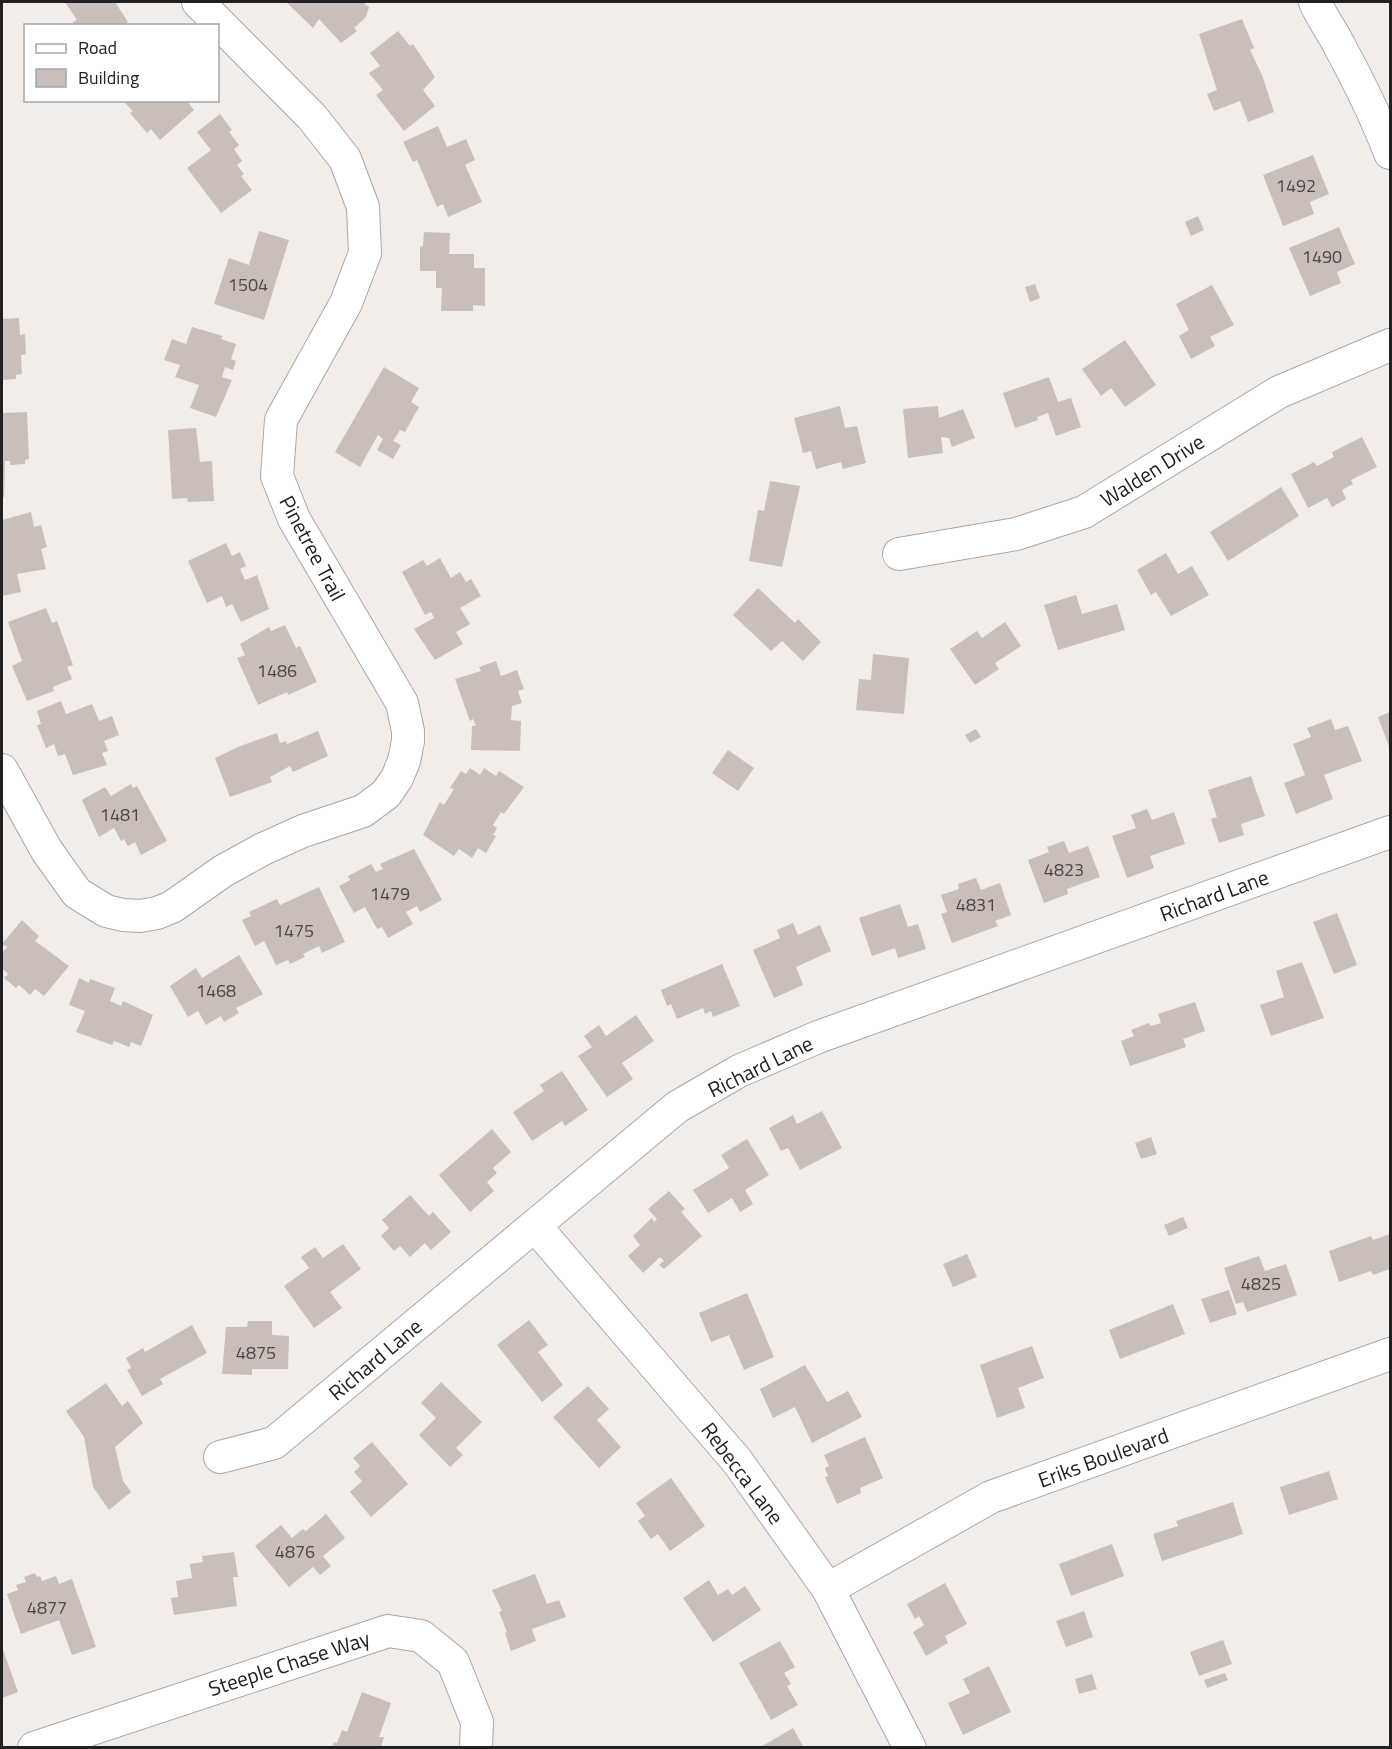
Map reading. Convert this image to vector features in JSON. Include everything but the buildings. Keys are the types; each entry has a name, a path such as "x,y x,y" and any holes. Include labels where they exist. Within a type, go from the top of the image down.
{"street":[{"name":"Pinetree Trail","path":"2,770 47,851 77,893 106,911 140,916 172,907 223,871 263,849 303,831 363,811 393,786 404,761 408,731 402,703 307,543 294,519 277,476 281,420 346,303 365,253 363,207 345,159 312,117 198,2"},
{"path":"1315,2 1372,108 1390,153"},
{"name":"Walden Drive","path":"899,554 1016,534 1084,512 1279,392 1390,345"},
{"name":"Richard Lane","path":"220,1457 274,1443 677,1107 739,1071 818,1037 1390,832"},
{"name":"Rebecca Lane","path":"535,1226 737,1461 828,1589 910,1748"},
{"name":"Eriks Boulevard","path":"828,1589 991,1497 1390,1354"},
{"name":"Steeple Chase Way","path":"34,1748 388,1631 421,1636 453,1662 477,1722 476,1748"}]}
